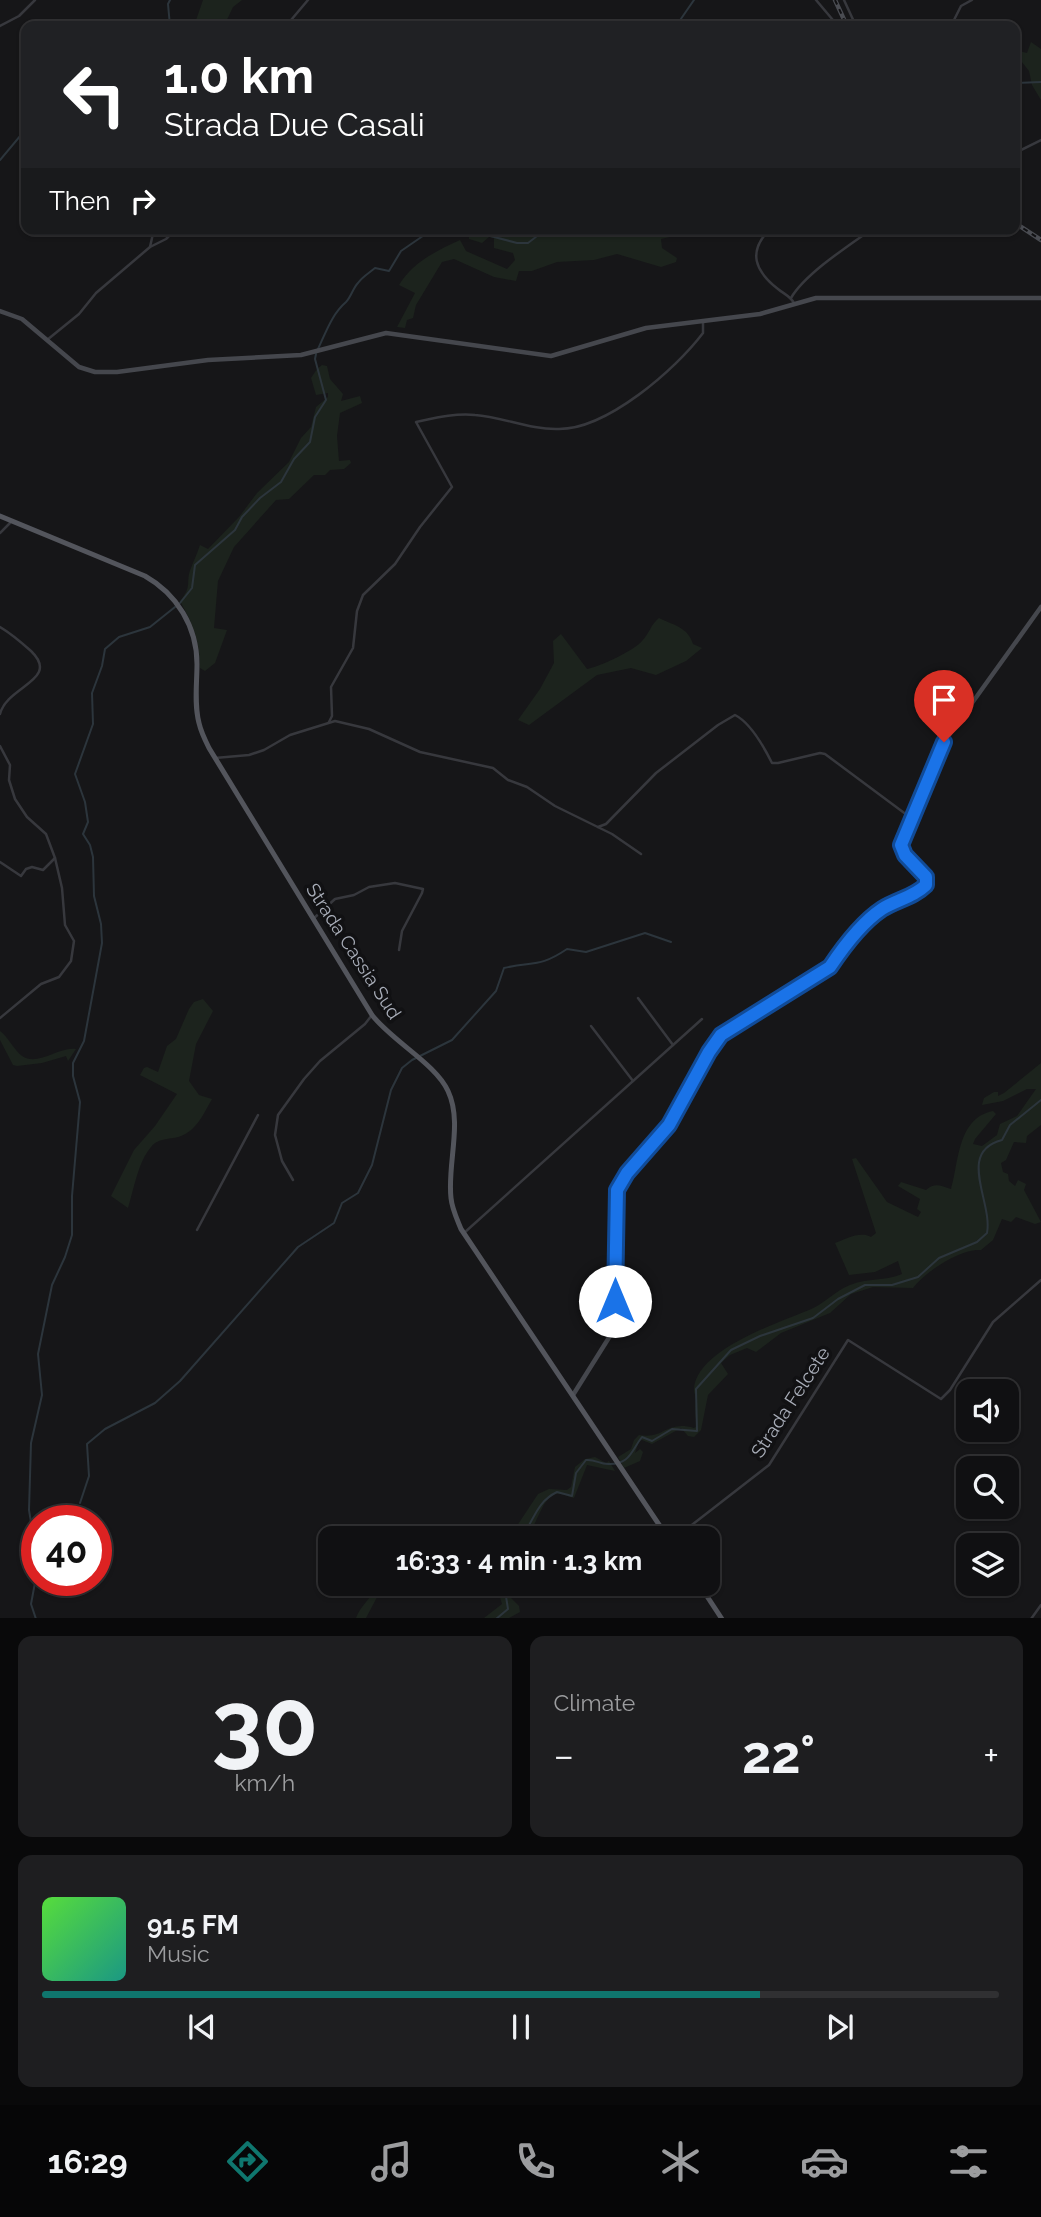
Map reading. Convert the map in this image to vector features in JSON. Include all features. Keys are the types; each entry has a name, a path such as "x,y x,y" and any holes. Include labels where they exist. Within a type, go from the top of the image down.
{"main road":[{"path":"0,311 22,319 79,367 100,372 130,371 208,360 295,356 381,334 398,333 551,356 646,328 702,319 760,314 793,300 838,296 1041,298"},
{"name":"Strada Cassia Sud","path":"0,516 145,576 162,587 178,604 195,642 198,721 215,758 372,1015 385,1031 429,1068 448,1089 453,1107 451,1199 464,1233 660,1526"},
{"path":"573,1395 615,1328 616,1196 622,1180 669,1125 721,1035 830,967 841,950 880,910 926,885 926,877 902,850 903,838 944,742 1041,607"},
{"path":"707,1596 721,1618"}],"street":[{"path":"0,26 19,16 35,0"},
{"path":"290,21 308,0"},
{"path":"816,0 834,21"},
{"path":"844,0 854,21"},
{"path":"954,21 961,6 972,0"},
{"path":"1020,150 1041,140"},
{"path":"150,247 153,235"},
{"path":"47,340 79,314 96,293 150,247 170,235"},
{"path":"766,235 756,248 755,258 766,277 793,300 797,286 863,235"},
{"path":"329,722 331,687 353,648 357,611 363,595 395,564 452,487 416,422 476,415 505,422 560,429 580,425 615,411 665,375 703,333 702,319"},
{"path":"0,533 12,520"},
{"path":"0,627 16,636 40,660 42,668 39,675 9,698 0,714"},
{"path":"598,827 614,817 643,784 669,762 735,715 742,719 764,745 772,763 820,752 902,809 912,819"},
{"path":"215,758 249,755 290,735 335,721 369,729 420,752 493,768 508,780 527,787 555,806 617,837 641,854"},
{"path":"0,746 10,765 9,780 15,799 27,817 46,834 62,888 65,925 74,941 71,961 59,977 41,984 0,1018"},
{"path":"0,862 21,876 26,869 32,867 43,870 55,858"},
{"path":"313,919 335,899 354,895 369,887 396,883 423,889 402,931 399,950"},
{"path":"638,998 673,1045"},
{"path":"293,1180 282,1161 275,1135 278,1115 320,1061 372,1015"},
{"path":"464,1233 702,1019"},
{"path":"592,1026 633,1081"},
{"path":"197,1230 258,1115"},
{"name":"Strada Felcete","path":"691,1526 769,1465 848,1340 941,1399 950,1390 993,1322 1041,1280"}],"shaded area":[{"path":"203,0 242,0 233,7 226,21 196,21"},
{"path":"1031,42 1041,49 1041,100 1032,85 1029,71 1020,60 1020,51 1027,53"},
{"path":"469,235 678,235 661,239 662,248 677,258 676,262 661,267 617,254 594,260 557,262 532,271 519,271 516,281 494,277 454,259 442,262 416,305 413,318 407,320 405,328 397,327 415,293 399,285 411,270 434,253 460,240 466,251 507,269 515,260 513,253 494,248 494,238 489,237 482,243 469,239"},
{"path":"322,365 327,366 330,379 343,394 341,401 360,396 362,403 340,413 337,436 339,461 350,460 351,463 344,469 330,470 325,475 314,475 289,499 276,500 234,547 218,581 214,628 227,630 215,663 205,671 200,668 195,633 180,601 188,588 189,573 200,545 208,549 239,517 257,493 289,462 301,438 311,427 316,407 328,397 328,393 316,395 311,378"},
{"path":"659,618 684,630 693,644 702,648 686,661 656,675 631,668 597,675 529,725 518,720 554,663 553,641 561,634 587,669 616,658 638,645"},
{"path":"203,999 213,1011 196,1044 189,1081 199,1095 212,1099 191,1130 181,1136 161,1140 151,1147 140,1168 128,1208 111,1196 134,1150 177,1094 140,1075 147,1067 158,1072 167,1046 176,1039 189,1009 194,1002"},
{"path":"0,1031 22,1056 28,1059 76,1049 68,1061 66,1056 17,1066 13,1065 0,1040"},
{"path":"1041,1063 1041,1125 1027,1136 1026,1143 1014,1142 1006,1160 1001,1163 1009,1181 1015,1186 1018,1180 1026,1184 1024,1190 1041,1222 1035,1224 1016,1217 1011,1222 1002,1219 993,1240 981,1250 973,1250 944,1262 913,1288 873,1287 851,1294 830,1313 781,1333 756,1352 747,1348 730,1355 721,1363 728,1374 708,1395 701,1430 694,1437 688,1436 681,1428 652,1444 639,1441 635,1453 640,1449 643,1452 640,1461 624,1468 618,1457 631,1449 639,1435 654,1435 677,1426 697,1426 694,1390 698,1376 708,1362 723,1351 759,1330 814,1307 850,1285 902,1274 898,1261 875,1272 849,1275 835,1243 858,1235 871,1237 876,1233 852,1159 856,1158 887,1202 918,1217 921,1212 917,1209 920,1199 898,1186 901,1182 926,1190 935,1185 951,1189 962,1143 972,1122 993,1111 996,1114 973,1144 982,1146 997,1135 1000,1124 1017,1116 1036,1089 1027,1089 1003,1101 982,1105 984,1098 994,1092 998,1092 998,1096 1004,1093"},
{"path":"595,1457 606,1463 609,1461 615,1471 587,1465 574,1498 558,1494 551,1496 533,1526 517,1526 538,1494 549,1489 567,1490 571,1487 575,1467 585,1459"},
{"path":"371,1596 378,1596 366,1618 356,1618"},
{"path":"500,1596 511,1596 519,1606 520,1612 509,1618 484,1618 502,1604"}],"waterway":[{"path":"170,0 170,21"},
{"path":"679,21 694,0"},
{"path":"1020,83 1041,82"},
{"path":"0,160 21,135"},
{"path":"318,349 333,318 362,279 375,268 389,271 401,251 424,235"},
{"path":"487,235 517,243 528,243 538,235"},
{"path":"180,603 192,588 195,565 235,530 242,517 260,498 281,482 294,459 310,442 315,417 326,400 316,354"},
{"path":"29,1505 31,1443 42,1395 38,1354 52,1285 72,1235 72,1196 80,1102 73,1076 73,1063 84,1041 102,943 101,924 94,896 93,857 83,834 88,822 85,802 75,774 93,724 92,693 105,649 119,637 150,627 175,607"},
{"path":"80,1503 89,1476 87,1444 105,1429 155,1403 180,1381 298,1247 334,1223 342,1203 358,1193 372,1165 391,1090 402,1068 452,1040 496,991 504,968 542,962 567,949 586,952 645,933 671,942"},
{"path":"528,1526 540,1506 550,1496 557,1492 572,1496 576,1473 586,1460 615,1464 626,1460 642,1437 652,1441 672,1429 697,1431 696,1389 731,1350 760,1336 813,1318 838,1299 865,1285 892,1285 918,1277 939,1258 977,1242 987,1233 979,1167 981,1155 988,1146 1002,1140 1010,1125 1041,1100"},
{"path":"32,1596 31,1604 36,1618"},
{"path":"497,1618 508,1609 506,1596"}],"railway":[{"path":"835,0 845,21"},
{"path":"1020,226 1041,240"}],"route":[{"path":"615,1301 617,1190 627,1173 669,1125 721,1035 830,967 841,950 880,910 926,885 926,877 905,855 901,845 944,742"}]}
